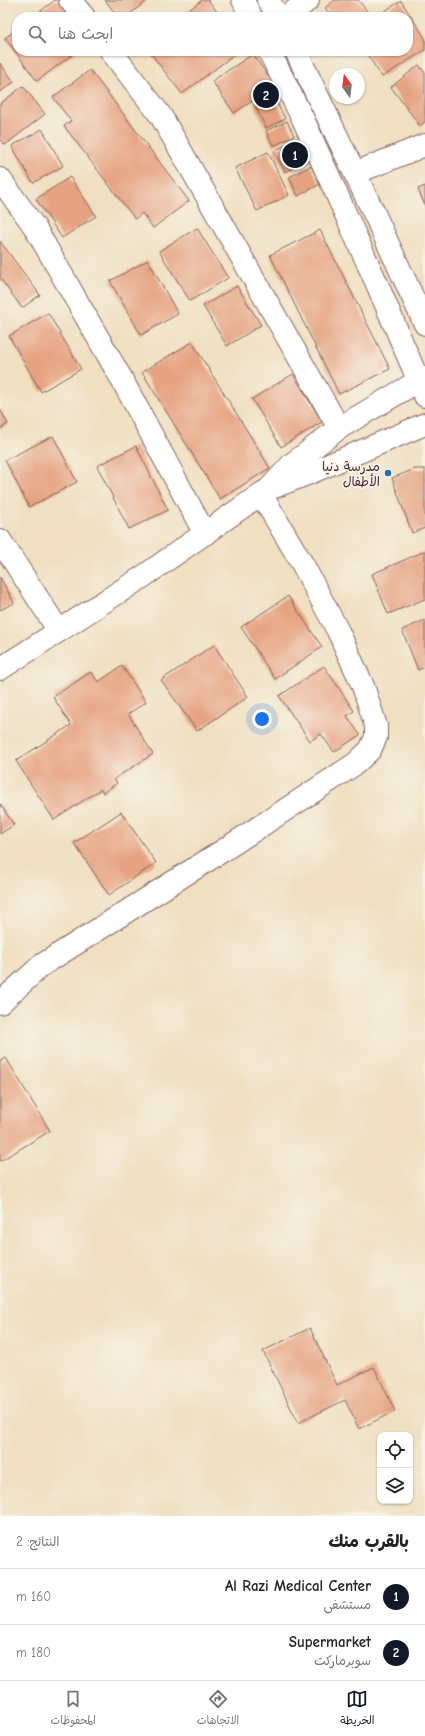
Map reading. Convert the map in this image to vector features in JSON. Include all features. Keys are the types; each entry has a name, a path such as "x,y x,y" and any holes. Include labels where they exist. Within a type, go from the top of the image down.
{"street":[{"path":"70,0 80,12"},
{"path":"243,0 249,12"},
{"path":"268,0 275,12"},
{"path":"293,12 308,0"},
{"path":"115,56 161,116 339,428"},
{"path":"0,669 144,576 265,492 292,464 339,428 423,384 303,119 272,56"},
{"path":"298,56 425,324"},
{"path":"355,173 425,145"},
{"path":"0,179 34,226 70,288 125,384 205,534"},
{"path":"265,492 425,424"},
{"path":"0,1003 42,965 227,848 355,764 370,750 376,737 376,726 363,686 338,631 265,492"},
{"path":"0,540 59,631"}],"building":[{"path":"55,0 62,0 71,12 39,12"},
{"path":"105,0 148,0 132,12 114,12"},
{"path":"202,0 208,0 217,12 186,12"},
{"path":"335,0 358,0 368,12 329,12 325,8"},
{"path":"401,1 408,12 383,12"},
{"path":"413,20 425,38 425,50 382,77 368,56 413,56"},
{"path":"12,33 12,47 5,38"},
{"path":"18,56 70,56 37,81"},
{"path":"153,56 232,56 182,94"},
{"path":"250,56 254,56 275,86 234,113 212,81"},
{"path":"0,63 14,82 0,92"},
{"path":"419,65 425,73 425,122 420,126 391,87"},
{"path":"90,70 189,201 153,228 142,213 135,219 64,126 71,121 53,97"},
{"path":"23,86 45,114 5,145 0,140 0,104"},
{"path":"273,95 285,119 266,128 254,104"},
{"path":"287,121 294,136 273,146 266,131"},
{"path":"42,129 63,166 33,183 12,146"},
{"path":"298,139 309,160 285,172 274,151"},
{"path":"268,152 289,195 257,211 235,168"},
{"path":"311,166 320,184 298,196 289,177"},
{"path":"70,177 96,216 62,238 36,199"},
{"path":"425,186 425,206 418,189"},
{"path":"197,228 228,278 190,301 159,251"},
{"path":"320,230 390,369 339,394 270,255"},
{"path":"0,241 40,295 22,308 0,278"},
{"path":"148,260 178,314 141,335 110,281"},
{"path":"237,286 261,325 227,346 203,306"},
{"path":"48,313 81,369 41,392 9,336"},
{"path":"192,342 270,468 220,499 142,372"},
{"path":"293,374 322,422 281,447 252,399"},
{"path":"0,409 8,424 0,429"},
{"path":"53,436 77,482 29,507 5,460"},
{"path":"136,446 168,510 129,529 97,466"},
{"path":"415,469 425,469 425,528 412,533 392,478"},
{"path":"425,551 425,599 388,614 372,574"},
{"path":"0,577 14,603 0,610"},
{"path":"288,596 322,647 275,679 241,627"},
{"path":"425,620 425,667 418,670 402,630"},
{"path":"214,645 248,697 197,731 161,680"},
{"path":"122,666 146,702 128,714 153,754 114,779 117,783 103,793 101,789 54,820 16,761 71,725 53,697 91,672 98,682"},
{"path":"324,666 354,711 347,716 360,735 334,752 321,734 310,741 279,696"},
{"path":"0,804 14,825 0,834"},
{"path":"121,812 156,863 109,895 74,843"},
{"path":"6,1058 50,1131 0,1161 0,1062"},
{"path":"310,1328 337,1385 374,1367 395,1411 359,1429 345,1400 298,1423 263,1351"}],"place":[{"name":"Supermarket","path":"266,95"},
{"name":"Al Razi Medical Center","path":"295,155"},
{"name":"مدرسة دنيا الأطفال","path":"388,473"}]}
